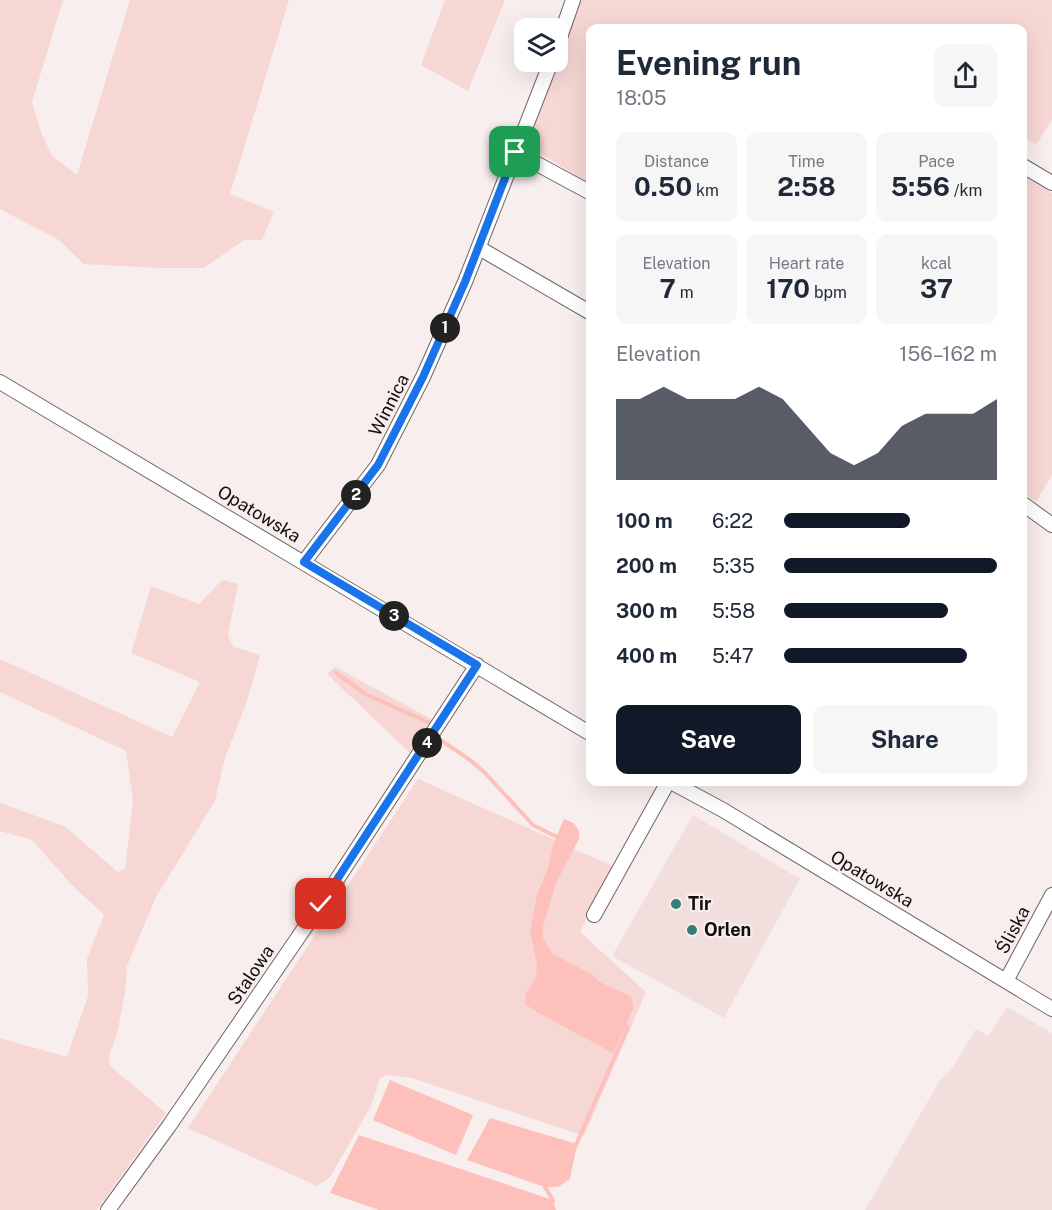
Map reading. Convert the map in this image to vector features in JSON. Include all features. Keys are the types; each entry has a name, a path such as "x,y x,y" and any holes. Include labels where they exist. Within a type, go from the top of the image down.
{"street":[{"path":"567,18 573,0"},
{"name":"Winnica","path":"304,562 378,465 423,377 479,248 547,72"},
{"path":"515,152 586,190"},
{"path":"1027,168 1052,183"},
{"path":"479,248 586,310"},
{"name":"Opatowska","path":"0,382 586,731"},
{"path":"1027,507 1052,525"},
{"name":"Stalowa","path":"108,1210 169,1126 321,904 477,665"},
{"path":"594,915 668,786"},
{"name":"Opatowska","path":"677,786 732,816 1052,1009"},
{"name":"Śliska","path":"1006,981 1052,895"}],"shaded area":[{"path":"0,0 63,0 32,102 41,132 52,156 77,175 130,0 289,0 230,194 274,212 262,240 244,240 204,268 84,264 59,240 0,209"},
{"path":"445,0 505,0 468,91 421,65"},
{"path":"578,0 1052,0 1052,120 1036,145 1027,139 1027,24 586,24 586,182 527,145 554,72 568,72 568,34"},
{"path":"1027,178 1052,193 1052,475 1036,502 1027,496"},
{"path":"222,580 238,584 228,636 234,647 260,655 246,704 225,758 215,801 156,897 127,966 125,994 117,1034 109,1056 110,1066 166,1113 97,1210 0,1210 0,1038 67,1057 88,996 87,959 104,915 71,884 32,840 0,831 0,803 64,826 118,872 125,869 133,801 126,751 0,692 0,659 172,737 200,682 131,653 151,586 199,604"},
{"path":"335,667 437,722 412,755 327,674"},
{"path":"418,779 555,840 564,819 574,825 578,831 579,835 574,849 613,866 580,932 646,992 584,1136 412,1078 387,1075 380,1078 371,1106 330,1177 317,1186 188,1128","holes":["593,975 600,982 631,996 634,1006 547,984"]},
{"name":"Orlen","path":"693,815 800,879 724,1018 612,956"},
{"path":"564,819 574,823 579,831 579,839 556,883 543,926 543,939 553,954 593,975 600,982 631,996 634,1007 613,1053 525,1004 526,994 536,978 537,965 530,932 537,895"},
{"path":"1007,1007 1052,1033 1052,1210 865,1210 940,1080 951,1070 976,1029 988,1036"},
{"path":"390,1080 473,1115 456,1155 373,1120"},
{"path":"490,1118 577,1144 570,1179 558,1187 545,1187 467,1160"},
{"path":"359,1135 553,1200 556,1210 379,1210 330,1193"}],"waterway":[{"path":"336,673 367,695 428,722"},
{"path":"442,741 484,772 533,825 561,839"},
{"path":"575,1147 628,1027 621,1023"},
{"path":"547,1184 545,1187 553,1200 549,1210"}],"place":[{"name":"Tir","path":"676,904"},
{"name":"Orlen","path":"692,930"}],"route":[{"path":"321,904 477,665 304,562 378,465 423,377 465,282 515,152"}]}
